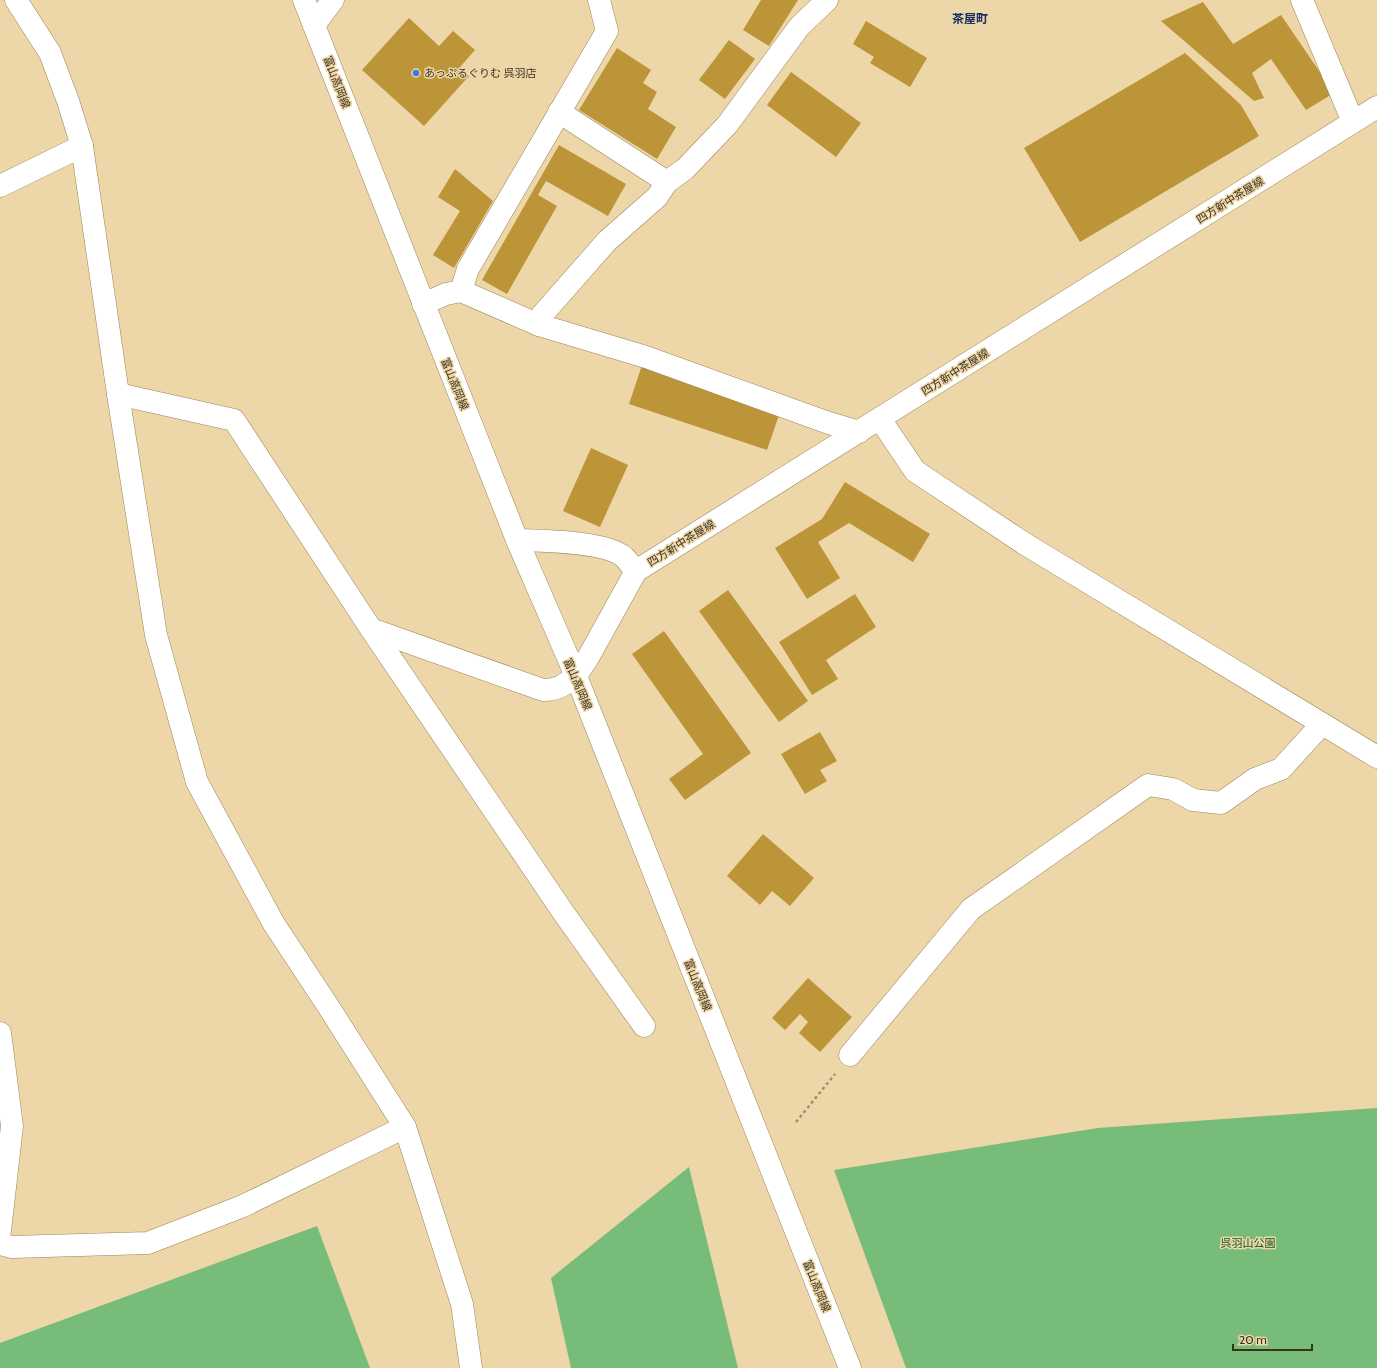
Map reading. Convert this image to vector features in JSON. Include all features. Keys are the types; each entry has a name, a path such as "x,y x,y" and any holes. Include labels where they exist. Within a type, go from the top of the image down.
{"street":[{"path":"16,0 50,53 68,101 82,146 118,394 156,635 197,782 274,924 405,1127 462,1304 471,1368"},
{"name":"富山高岡線","path":"304,0 517,540 576,676 850,1368"},
{"path":"314,25 333,0"},
{"path":"461,291 468,269 607,31 599,0"},
{"path":"539,325 542,315 607,241 657,197 667,182 685,169 727,125 799,27 827,0"},
{"path":"1302,0 1353,122"},
{"name":"四方新中茶屋線","path":"576,676 589,656 636,571 1377,107"},
{"path":"559,112 667,182"},
{"path":"0,186 82,146"},
{"path":"423,304 446,294 461,291 539,325 646,357 826,422 859,432"},
{"path":"118,394 234,420 371,629 563,912 644,1026"},
{"path":"880,419 915,471 1026,544 1377,757"},
{"path":"517,540 564,542 609,549 623,556 636,571"},
{"path":"371,629 543,690 553,690 563,686 576,676"},
{"path":"850,1055 971,909 1115,808 1148,785 1173,788 1193,800 1221,804 1255,779 1281,769 1322,724"},
{"path":"0,1033 12,1126 0,1231"},
{"path":"0,1244 12,1247 148,1243 243,1206 405,1127"}],"path":[{"path":"796,1122 850,1055"}],"green space":[{"name":"呉羽山公園","path":"1377,1108 1377,1368 906,1368 834,1170 1098,1128"},
{"path":"689,1167 738,1368 571,1368 551,1278"},
{"path":"317,1226 370,1368 0,1368 0,1343"}],"building":[{"path":"761,0 798,0 769,46 743,30"},
{"path":"1203,2 1233,44 1281,15 1334,93 1306,110 1271,59 1252,73 1264,98 1254,101 1161,21"},
{"name":"あっぷるぐりむ 呉羽店","path":"409,18 439,46 453,31 475,50 460,67 469,76 424,126 362,70"},
{"path":"866,21 927,58 910,87 870,63 874,57 853,44"},
{"path":"729,40 755,59 725,99 699,80"},
{"path":"617,48 651,70 643,83 657,92 648,109 676,127 657,159 579,110"},
{"path":"1185,53 1241,105 1259,136 1080,242 1024,148"},
{"path":"791,72 861,123 836,157 767,105"},
{"path":"559,145 626,184 608,216 546,181 538,195 557,206 507,294 482,280"},
{"path":"455,169 493,201 454,268 433,255 460,211 438,197"},
{"path":"642,365 780,412 767,450 629,404"},
{"path":"591,448 628,465 600,527 563,511"},
{"path":"845,482 930,534 913,562 849,523 818,542 840,578 807,599 775,548 822,519"},
{"path":"728,590 808,701 779,722 699,611"},
{"path":"855,594 876,627 826,660 838,679 812,695 779,642"},
{"path":"664,631 751,753 685,800 669,779 703,754 632,654"},
{"path":"820,732 837,761 820,770 827,781 805,794 781,754"},
{"path":"763,834 814,878 790,906 772,891 760,905 727,876"},
{"path":"808,978 852,1017 820,1052 799,1033 808,1022 800,1014 785,1030 772,1018"}],"place":[{"name":"あっぷるぐりむ 呉羽店","path":"416,73"}],"district":[{"name":"茶屋町","path":"970,18"}]}
